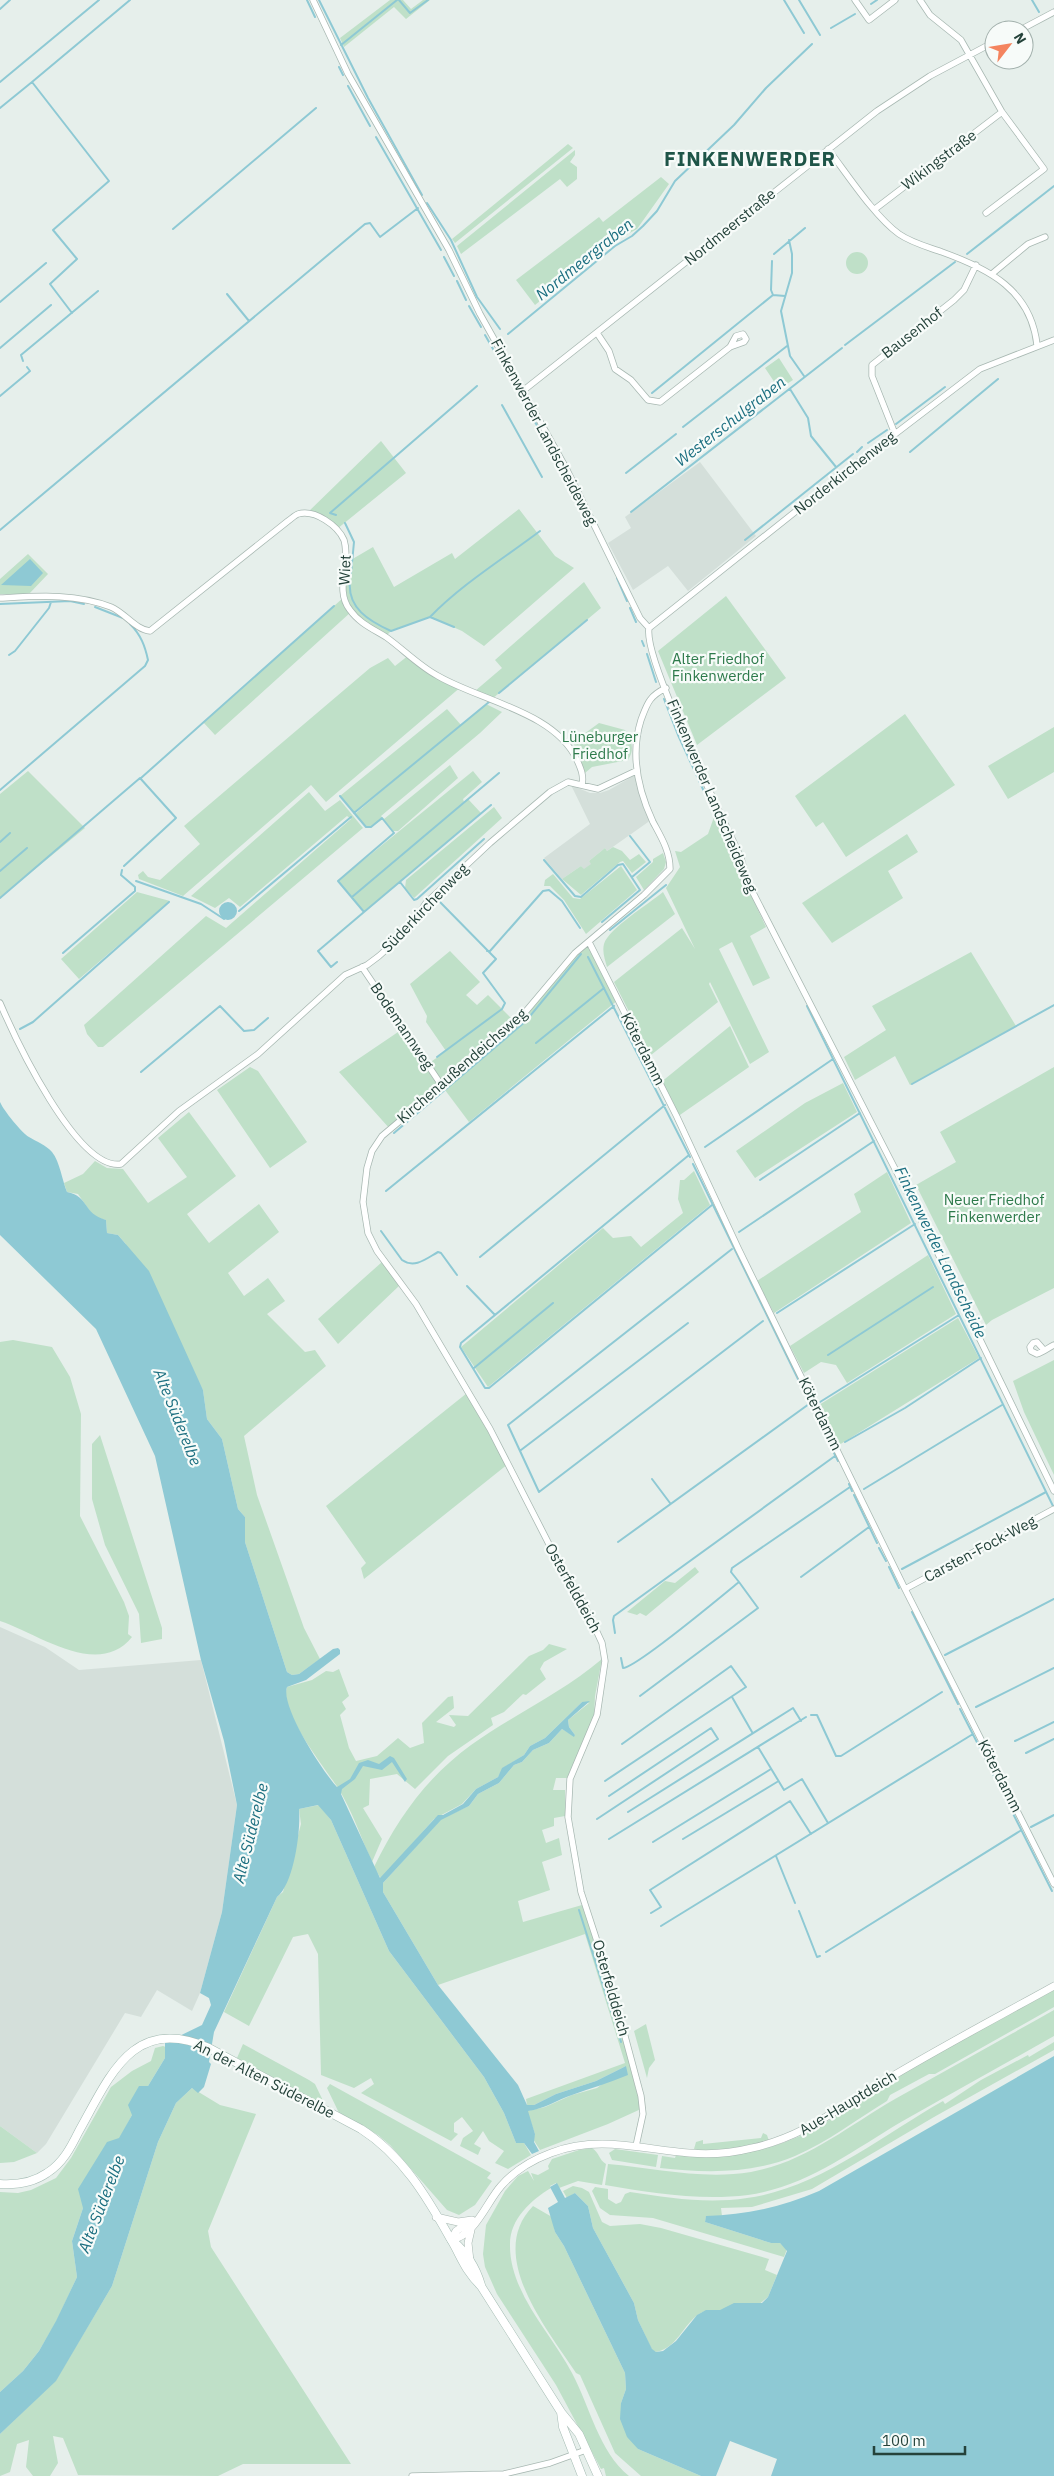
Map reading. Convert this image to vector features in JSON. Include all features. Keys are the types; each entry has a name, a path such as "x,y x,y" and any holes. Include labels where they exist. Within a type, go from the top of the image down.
{"main road":[{"name":"An der Alten Süderelbe","path":"0,2184 17,2184 35,2180 57,2165 71,2147 115,2068 132,2051 150,2041 167,2037 182,2038 197,2043 238,2063 377,2140 402,2165 451,2240"},
{"path":"451,2240 462,2249 481,2286 561,2412 572,2424 598,2476"},
{"path":"451,2240 460,2259 472,2277 481,2286"},
{"path":"561,2412 563,2428 582,2476"}],"street":[{"name":"Finkenwerder Landscheideweg","path":"313,0 355,86 449,250 480,314 566,468 640,618 649,628 650,643 666,688 740,858 748,881 928,1234 1054,1491"},
{"path":"855,0 868,20 896,0"},
{"path":"920,0 930,15 961,40 1002,112 1044,169 986,213"},
{"path":"1034,23 1054,12"},
{"name":"Nordmeerstraße","path":"524,390 877,110 930,76 984,47"},
{"name":"Wikingstraße","path":"875,209 1002,112"},
{"path":"828,149 875,209 900,235 993,273 1012,290 1026,311 1036,336 1037,345"},
{"path":"993,273 1028,244 1044,236"},
{"name":"Bausenhof","path":"895,434 872,376 872,365 954,300 964,290 976,265"},
{"path":"597,333 609,351 615,369 631,380 648,400 656,403 660,402 730,346"},
{"name":"Norderkirchenweg","path":"649,628 980,369 1037,345 1054,340"},
{"name":"Wiet","path":"0,598 51,596 82,598 122,612 141,629 150,631 298,514 315,516 332,525 344,540 343,598 351,612 362,623 385,637 438,676 492,699 560,735 570,745 579,763 583,777 582,785"},
{"name":"Kirchenaußendeichsweg","path":"366,1182 369,1160 376,1142 516,1023 575,952 644,895 670,869 668,854 648,811 636,771 635,755 637,735 647,702 656,693 666,688"},
{"name":"Süderkirchenweg","path":"0,1003 19,1047 54,1106 90,1151 101,1161 110,1164 121,1164 179,1111 249,1062 345,975 375,959 407,932 426,903 523,813 562,784 572,782 598,789 636,771"},
{"name":"Köterdamm","path":"588,942 677,1117 742,1256 905,1589 1054,1884"},
{"name":"Bodemannweg","path":"362,967 442,1086"},
{"name":"Osterfelddeich","path":"366,1182 364,1213 371,1239 416,1304 490,1429 552,1552 585,1606 602,1643 605,1661 597,1715 570,1779 568,1817 581,1892 611,1984 641,2096 643,2114 636,2146"},
{"path":"1044,1350 1054,1345"},
{"name":"Carsten-Fock-Weg","path":"905,1589 1053,1510"},
{"name":"Aue-Hauptdeich","path":"475,2218 511,2177 538,2158 570,2147 602,2143 691,2154 719,2153 752,2149 788,2138 825,2120 883,2081 1054,1986"},
{"path":"436,2216 456,2222 475,2218"},
{"path":"470,2262 468,2243 475,2218"},
{"path":"451,2240 456,2231 475,2218"},
{"path":"451,2240 461,2237 471,2229"},
{"path":"412,2476 504,2474 529,2469 586,2450"}],"shaded area":[{"path":"700,462 756,536 688,591 668,566 633,590 608,543 631,528 625,517"},
{"path":"635,775 651,820 607,851 605,848 589,861 592,864 584,870 581,866 562,879 544,858 590,824 571,785 590,793 600,793"},
{"path":"0,1627 45,1647 79,1670 201,1660 237,1805 222,1912 200,1993 192,2011 157,1990 141,2017 125,2013 46,2144 37,2153 0,2126"}],"green space":[{"path":"390,0 403,0 411,9 423,0 430,0 406,19 394,7 344,47 340,38"},
{"path":"568,144 573,148 455,243 452,239"},
{"path":"575,150 575,155 570,162 577,167 577,179 567,187 560,179 461,254 457,246"},
{"path":"661,177 669,184 637,229 615,241 535,305 516,280 599,217 603,222"},
{"path":"857,252 865,255 868,263 865,271 857,274 849,271 846,263 849,255"},
{"path":"779,358 793,380 779,389 765,368"},
{"path":"381,441 406,473 337,529 330,523 306,514"},
{"path":"519,509 555,556 574,568 484,646 462,631 430,617 392,630 385,637 351,612 215,735 203,722 343,598 344,564 373,547 394,587 452,553 455,559"},
{"path":"28,554 48,574 29,594 0,594 0,579"},
{"path":"584,582 601,608 492,699 475,691 502,668 495,660"},
{"name":"Alter Friedhof Finkenwerder","path":"726,596 786,678 697,745 658,651"},
{"path":"409,655 438,676 462,686 326,802 311,785 183,896 139,879 138,875 143,871 148,877 160,880 200,844 184,826 370,668 388,658 395,666"},
{"path":"486,704 502,712 480,733 381,816 384,819 450,765 458,778 398,831 393,831 383,819 371,827 366,827 355,814 411,766 354,813 340,796 447,709 461,725"},
{"path":"905,714 955,785 846,857 823,822 816,827 795,796"},
{"name":"Lüneburger Friedhof","path":"599,723 625,730 631,741 632,749 628,760 592,767 585,773 573,742"},
{"path":"1054,727 1054,772 1008,799 988,766"},
{"path":"28,771 85,828 0,898 0,794"},
{"path":"473,771 482,782 463,799 464,802 468,799 481,813 364,912 338,881"},
{"path":"309,792 325,811 340,800 363,828 103,1047 98,1047 87,1034 84,1025 206,916 226,928 351,819 347,816 240,907 229,898 215,908 191,896"},
{"path":"494,807 502,818 414,898 405,888 406,880"},
{"path":"714,817 766,927 750,936 770,978 753,986 732,942 719,949 769,1052 750,1064 710,982 709,984 718,1002 651,1055 614,982 682,928 695,949 666,888 680,867 675,851 681,852 708,834"},
{"path":"907,834 918,852 888,871 903,898 832,943 802,903"},
{"path":"613,847 622,851 630,860 639,854 646,862 632,873 623,861 620,862 581,895 562,879 581,866 584,869 591,864 589,861 605,848 607,851"},
{"path":"663,853 666,862 664,869 644,890 636,877 653,862 653,859"},
{"path":"621,866 637,890 586,934 564,900 550,886 544,886 545,880 553,874 573,898 580,899"},
{"path":"137,892 170,901 79,979 61,959"},
{"path":"663,892 675,914 607,967 603,950 607,938 621,924"},
{"path":"589,942 618,1000 469,1122 442,1086 390,1129 339,1072 404,1028 428,1064 446,1051 426,1022 427,1016 410,984 450,951 480,982 466,995 477,1005 488,995 516,1023"},
{"path":"971,952 1016,1026 910,1085 895,1056 855,1080 844,1057 886,1030 872,1006"},
{"path":"730,1026 749,1067 677,1117 660,1083"},
{"path":"250,1067 258,1071 307,1142 270,1168 217,1090"},
{"name":"Neuer Friedhof Finkenwerder","path":"1054,1067 1054,1288 992,1320 986,1325 916,1185 956,1162 940,1132"},
{"path":"843,1083 857,1112 755,1178 736,1151 805,1103"},
{"path":"189,1112 236,1176 187,1214 209,1243 259,1204 279,1232 228,1273 244,1296 268,1278 285,1301 267,1314 305,1352 315,1350 326,1366 244,1436 257,1495 304,1628 320,1659 299,1674 292,1675 287,1672 245,1542 245,1517 238,1509 222,1439 207,1419 203,1390 125,1243 118,1235 107,1233 106,1220 94,1217 78,1194 67,1192 64,1183 83,1174 95,1161 107,1168 123,1169 148,1203 187,1177 158,1138"},
{"path":"694,1171 710,1205 488,1387 461,1347 603,1228 613,1238 631,1236 641,1247 683,1213 678,1199 680,1180 684,1180"},
{"path":"887,1172 911,1223 774,1313 757,1281 861,1212 854,1194"},
{"path":"928,1255 956,1314 847,1383 836,1365 821,1362 804,1373 790,1346"},
{"path":"382,1262 400,1285 338,1344 318,1319"},
{"path":"958,1318 979,1358 839,1445 824,1414 824,1409 819,1405"},
{"path":"13,1340 52,1347 70,1377 81,1414 80,1516 124,1602 129,1616 128,1634 132,1637 118,1649 103,1654 86,1654 68,1650 0,1621 0,1342"},
{"path":"1054,1360 1054,1475 1024,1412 1013,1381"},
{"path":"467,1393 508,1464 364,1579 361,1568 366,1563 326,1506"},
{"path":"100,1435 162,1628 162,1639 141,1643 139,1614 105,1545 92,1499 92,1444"},
{"path":"695,1567 699,1572 646,1616 640,1613 637,1615 627,1612 665,1581 675,1583"},
{"path":"549,1644 567,1649 544,1662 540,1669 546,1679 526,1695 523,1694 504,1712 491,1718 493,1725 448,1756 415,1789 397,1774 370,1779 369,1805 363,1808 382,1839 372,1862 343,1797 304,1739 289,1710 286,1697 287,1687 312,1680 326,1671 333,1672 339,1669 349,1696 342,1702 346,1709 340,1715 349,1748 356,1761 377,1756 398,1738 410,1748 424,1743 422,1723 448,1697 453,1696 454,1708 436,1722 454,1727 456,1725 449,1715 468,1716 529,1656 543,1650"},
{"path":"602,1659 595,1696 594,1719 567,1778 556,1778 553,1790 565,1790 565,1816 554,1818 554,1826 542,1830 546,1843 559,1838 562,1855 542,1862 550,1890 518,1901 523,1922 582,1905 609,1985 641,2109 540,2150 533,2139 535,2134 527,2111 545,2107 572,2095 597,2088 626,2066 596,2081 556,2094 534,2105 527,2105 526,2099 625,2063 585,1934 438,1985 383,1892 383,1883 441,1819 469,1806 478,1794 499,1783 514,1765 522,1762 533,1750 549,1743 562,1729 574,1736 569,1727 568,1720 589,1703 582,1702 545,1738 530,1746 524,1755 503,1768 498,1777 476,1789 462,1804 434,1819 381,1879 374,1867 403,1816 440,1771 471,1745 571,1683"},
{"path":"319,1805 331,1820 389,1951 484,2077 504,2113 516,2143 524,2143 531,2155 508,2169 495,2163 504,2151 489,2141 483,2131 474,2144 481,2148 478,2155 460,2146 463,2138 473,2131 462,2117 454,2123 454,2132 458,2134 451,2141 361,2093 374,2084 371,2078 354,2088 321,2075 318,1954 308,1934 293,1937 249,2026 224,2012 277,1897 283,1892 301,1824 299,1809"},
{"path":"1054,1990 1054,2007 935,2074 929,2074 890,2095 887,2101 842,2130 795,2156 762,2166 729,2171 694,2171 660,2168 662,2156 675,2158 676,2155 733,2155 769,2147 804,2134 830,2120 912,2068"},
{"path":"1054,2010 1054,2036 901,2122 846,2156 809,2176 789,2184 769,2191 730,2197 694,2197 605,2185 608,2164 679,2173 715,2175 751,2172 790,2160 826,2142 895,2099"},
{"path":"646,2024 655,2060 649,2068 647,2078 634,2031"},
{"path":"1054,2042 1054,2050 934,2117 812,2189 752,2207 721,2208 722,2216 706,2217 705,2222 771,2243 780,2243 787,2249 784,2257 653,2218 610,2215 600,2208 592,2191 595,2187 608,2189 608,2199 616,2204 621,2202 625,2194 630,2192 703,2200 732,2200 773,2193 799,2184 849,2159 943,2101 945,2104 981,2080 1028,2055 1029,2057"},
{"path":"243,2044 315,2084 326,2107 237,2058"},
{"path":"166,2047 165,2058 148,2086 139,2087 132,2115 83,2208 72,2241 77,2277 56,2322 39,2351 23,2371 0,2392 0,2192 18,2193 31,2190 56,2178 71,2158 111,2087 132,2071 151,2061 155,2048"},
{"path":"330,2084 491,2173 487,2178 492,2181 475,2205 459,2215 447,2210 390,2145 378,2135 339,2113 327,2088"},
{"path":"192,2088 220,2105 256,2114 208,2231 211,2247 351,2464 243,2464 218,2476 78,2475 63,2438 53,2436 58,2463 50,2476 33,2476 26,2467 29,2440 17,2444 10,2472 0,2476 0,2434 56,2380 112,2286 158,2142 176,2103"},
{"path":"0,2126 37,2153 14,2162 0,2163"},
{"path":"763,2133 767,2135 769,2141 720,2151 694,2149 696,2142 703,2140 703,2144 761,2138"},
{"path":"592,2148 606,2164 602,2185 578,2181 559,2188 556,2183 550,2186 551,2188 529,2204 514,2226 510,2244 512,2262 516,2279 524,2295 572,2373 610,2455 629,2476 606,2476 604,2468 601,2469 556,2385 497,2294 485,2267 483,2254 486,2225 505,2191 518,2176 528,2171 534,2181 531,2173 538,2175 549,2169 548,2166 552,2159 579,2150"},
{"path":"615,2149 658,2155 656,2167 612,2160 609,2153"},
{"path":"573,2186 589,2192 602,2222 610,2226 640,2224 661,2228 769,2259 765,2270 777,2275 768,2297 758,2305 739,2304 721,2310 702,2312 693,2319 670,2346 656,2352 652,2350 638,2320 634,2303 593,2228 588,2206 575,2193 567,2198 563,2191"},
{"path":"533,2206 552,2217 555,2232 564,2246 625,2373 626,2389 621,2403 638,2449 701,2476 641,2476 615,2453 580,2375 576,2373 537,2314 526,2292 518,2269 516,2247 520,2225"}],"water":[{"path":"30,559 43,573 31,586 1,585"},
{"path":"224,902 232,902 237,907 235,918 224,920 219,915 219,907"},
{"name":"Alte Süderelbe","path":"0,1102 22,1131 44,1145 55,1156 67,1192 74,1194 93,1213 106,1220 107,1233 118,1235 149,1271 203,1390 207,1419 222,1439 238,1509 245,1517 245,1542 287,1672 292,1675 299,1674 333,1649 338,1648 340,1650 340,1654 306,1680 287,1687 290,1709 313,1754 337,1787 350,1779 359,1763 368,1760 379,1764 390,1756 394,1758 407,1779 405,1782 392,1762 382,1770 363,1766 355,1779 342,1789 341,1794 380,1878 438,1815 443,1815 463,1804 476,1789 498,1777 502,1768 524,1755 530,1746 545,1738 582,1702 590,1701 568,1720 569,1727 575,1735 574,1737 562,1729 549,1743 533,1750 522,1762 514,1765 499,1783 478,1794 469,1806 441,1820 383,1883 383,1892 438,1985 518,2085 527,2105 534,2105 556,2094 596,2081 626,2066 628,2075 528,2111 535,2134 534,2142 539,2151 532,2154 524,2143 516,2143 504,2113 484,2077 389,1951 331,1820 318,1805 299,1809 299,1830 295,1856 288,1881 277,1897 214,2032 209,2062 211,2064 204,2087 198,2093 192,2088 176,2103 158,2142 112,2286 56,2381 0,2434 0,2392 23,2371 39,2351 77,2277 72,2241 83,2208 78,2189 107,2142 119,2138 132,2115 128,2105 139,2086 148,2086 165,2058 165,2043 202,2025 211,2005 209,1998 200,1993 222,1912 237,1805 224,1741 201,1660 155,1456 96,1329 0,1235"},
{"path":"1054,2056 1054,2476 771,2476 777,2459 730,2441 716,2476 701,2476 638,2449 627,2437 620,2419 621,2403 626,2389 625,2373 564,2246 555,2232 548,2208 558,2202 550,2187 557,2183 565,2198 575,2193 588,2206 593,2228 634,2303 638,2320 652,2349 656,2352 663,2351 676,2341 697,2315 706,2310 720,2310 734,2303 762,2303 768,2297 787,2251 780,2243 771,2243 705,2222 706,2216 764,2209 791,2202 819,2191"}],"waterway":[{"path":"0,9 10,0"},
{"path":"0,82 99,0"},
{"path":"72,313 50,284 77,259 53,230 109,181 32,82 130,0"},
{"path":"307,0 315,17"},
{"path":"319,0 368,98 422,195"},
{"path":"341,45 397,0"},
{"path":"399,0 410,13 428,0"},
{"path":"784,0 804,33"},
{"path":"799,0 820,35"},
{"name":"Nordmeergraben","path":"871,4 877,0"},
{"path":"1032,0 1039,12"},
{"name":"Nordmeergraben","path":"831,28 855,14"},
{"name":"Nordmeergraben","path":"508,334 615,246 632,236 643,226 657,211 675,181 734,125 766,88 812,44"},
{"path":"339,67 343,75"},
{"path":"0,108 32,82"},
{"path":"348,86 370,126"},
{"path":"173,229 316,108"},
{"path":"376,137 441,250"},
{"path":"967,254 1054,186"},
{"path":"427,203 451,240 477,297 500,329"},
{"path":"0,530 365,224 370,223 380,237 418,208"},
{"path":"774,254 805,228"},
{"path":"789,240 792,254 792,273 781,311 790,356 804,376"},
{"path":"444,257 454,276"},
{"path":"772,261 771,290 773,295 785,296"},
{"name":"Westerschulgraben","path":"845,345 955,262"},
{"path":"0,302 46,263"},
{"path":"457,281 466,300"},
{"path":"23,361 21,355 98,291"},
{"path":"227,294 249,321"},
{"path":"652,393 773,295"},
{"path":"0,348 51,305"},
{"path":"469,306 481,327"},
{"name":"Finkenwerder Landscheide","path":"485,335 558,462"},
{"path":"683,427 787,346"},
{"name":"Westerschulgraben","path":"631,512 842,348"},
{"path":"0,396 30,371 27,367"},
{"path":"910,452 998,379"},
{"path":"336,515 330,513 477,386"},
{"path":"896,424 945,387"},
{"path":"790,389 808,418 811,436 836,467"},
{"path":"502,405 542,477"},
{"path":"868,443 887,430"},
{"path":"626,473 676,434"},
{"path":"857,452 862,447"},
{"path":"745,540 853,454"},
{"path":"345,523 354,542 351,573"},
{"path":"430,617 469,583 540,531"},
{"name":"Finkenwerder Landscheide","path":"617,578 627,601"},
{"path":"350,581 352,599 356,606 368,618 391,631 430,617 454,627"},
{"path":"0,604 70,601 84,604"},
{"path":"9,655 15,651 49,608 51,602"},
{"path":"141,778 334,606"},
{"path":"95,607 123,618"},
{"name":"Finkenwerder Landscheide","path":"630,608 636,622"},
{"path":"499,693 587,620"},
{"path":"0,790 145,666 148,660 144,645 130,624"},
{"name":"Finkenwerder Landscheide","path":"642,641 644,646"},
{"name":"Finkenwerder Landscheide","path":"647,654 656,682"},
{"name":"Finkenwerder Landscheide","path":"664,699 678,735 737,863"},
{"path":"354,813 489,702"},
{"path":"352,897 499,773"},
{"path":"0,898 140,778 176,818 124,866"},
{"path":"337,962 331,967 318,951 364,912 338,881 394,833 382,818 371,827 366,827 340,796"},
{"path":"364,912 491,805"},
{"path":"239,911 351,817"},
{"path":"0,842 10,833"},
{"path":"630,836 650,862 632,877"},
{"path":"400,882 414,900 417,899 484,839"},
{"path":"0,871 27,848"},
{"path":"544,860 575,896 581,897 618,865 623,864 640,890 602,922"},
{"path":"63,953 135,891 135,887 121,875 122,870"},
{"path":"136,881 201,904 224,919"},
{"path":"610,930 666,885"},
{"path":"487,951 490,951 543,891 549,890 562,901 580,928"},
{"path":"437,899 496,959 483,973 505,1003 502,1009 437,1057"},
{"path":"20,1029 33,1022 169,902"},
{"path":"394,1133 526,1021 581,954"},
{"path":"588,957 690,1157"},
{"path":"536,1043 604,988"},
{"path":"912,1084 1054,1005"},
{"path":"141,1072 220,1006 244,1031 254,1030 268,1018"},
{"path":"386,1191 614,1006"},
{"name":"Finkenwerder Landscheide","path":"807,1006 1054,1508"},
{"path":"705,1147 833,1059"},
{"path":"480,1257 665,1105"},
{"path":"760,1180 860,1113"},
{"path":"739,1232 874,1141"},
{"path":"689,1155 461,1343 460,1347 485,1388 489,1388 712,1205"},
{"path":"693,1164 838,1461"},
{"path":"777,1313 915,1224"},
{"path":"381,1231 402,1260 416,1263 438,1252 441,1253 457,1275"},
{"path":"732,1249 508,1425 539,1492 763,1321"},
{"path":"467,1286 495,1315"},
{"path":"828,1355 933,1287"},
{"path":"474,1368 553,1303"},
{"path":"820,1402 959,1315"},
{"path":"521,1450 688,1323"},
{"path":"845,1442 905,1408 981,1358"},
{"path":"618,1542 809,1404"},
{"path":"864,1489 1002,1405"},
{"path":"615,1633 614,1616 835,1456"},
{"path":"652,1479 670,1503"},
{"path":"849,1484 852,1491"},
{"path":"621,1658 623,1668 631,1665 661,1644 739,1582 731,1572 732,1568 850,1487"},
{"path":"902,1569 1046,1492"},
{"path":"854,1495 877,1543"},
{"path":"801,1577 869,1527"},
{"path":"879,1548 886,1561"},
{"path":"889,1567 899,1588"},
{"path":"640,1696 758,1608 739,1582"},
{"path":"945,1655 1054,1599"},
{"path":"912,1612 958,1704"},
{"path":"605,1781 746,1687 731,1666 622,1744"},
{"path":"976,1707 1054,1668"},
{"path":"811,1715 817,1715 836,1756 841,1756 942,1692"},
{"path":"732,1697 752,1732"},
{"path":"628,1812 793,1708 801,1721"},
{"path":"960,1709 986,1760"},
{"path":"609,1839 806,1717"},
{"path":"1015,1741 1054,1722"},
{"path":"597,1819 718,1739 711,1728 609,1796"},
{"path":"661,1926 973,1734"},
{"path":"1026,1753 1054,1739"},
{"path":"758,1747 784,1790 802,1779 828,1823"},
{"path":"653,1842 771,1769"},
{"path":"991,1770 1052,1891"},
{"path":"683,1839 777,1782"},
{"path":"651,1913 661,1907 650,1890 790,1801 811,1834"},
{"path":"1031,1827 1054,1815"},
{"path":"826,1952 1020,1831"},
{"path":"776,1856 795,1903"},
{"path":"579,1910 621,2042"},
{"path":"799,1911 817,1957 820,1956"}],"district":[{"name":"FINKENWERDER","path":"750,159"}]}
